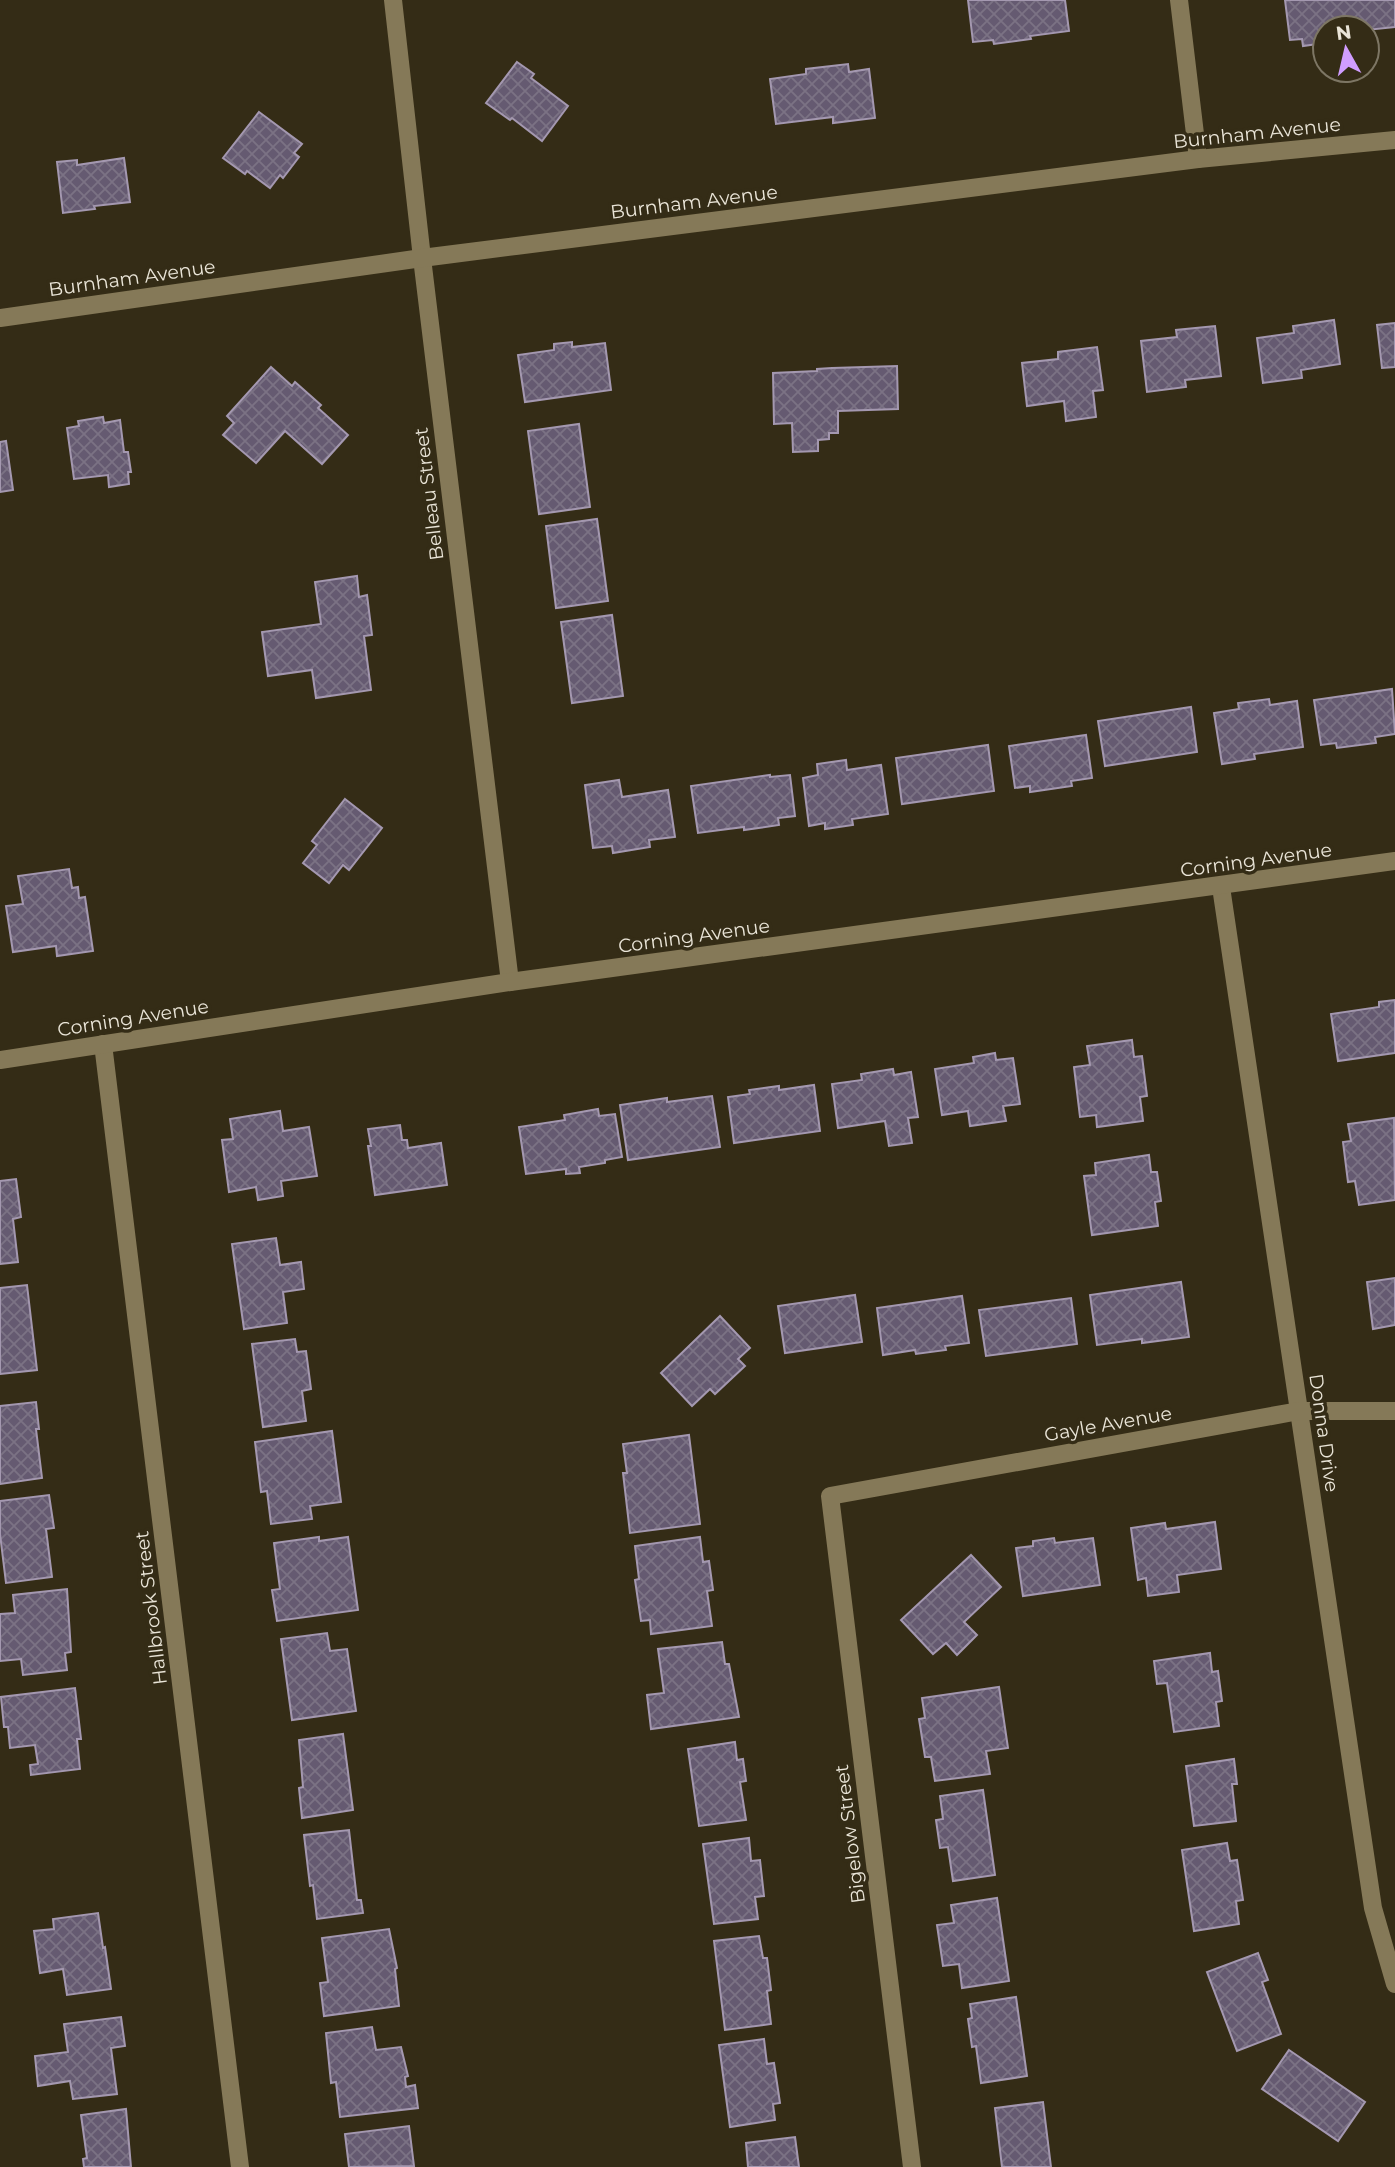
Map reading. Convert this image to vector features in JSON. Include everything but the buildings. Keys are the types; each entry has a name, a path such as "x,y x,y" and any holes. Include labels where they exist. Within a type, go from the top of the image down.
{"street":[{"name":"Belleau Street","path":"393,0 510,982"},
{"path":"1180,0 1198,159"},
{"name":"Burnham Avenue","path":"0,318 422,258 1198,159 1395,139"},
{"name":"Corning Avenue","path":"0,1060 510,982 1395,862"},
{"name":"Donna Drive","path":"1221,887 1373,1908 1394,1984"},
{"name":"Hallbrook Street","path":"103,1044 240,2167"},
{"name":"Gayle Avenue","path":"830,1496 1299,1411 1395,1411"},
{"name":"Bigelow Street","path":"830,1496 912,2167"}]}
